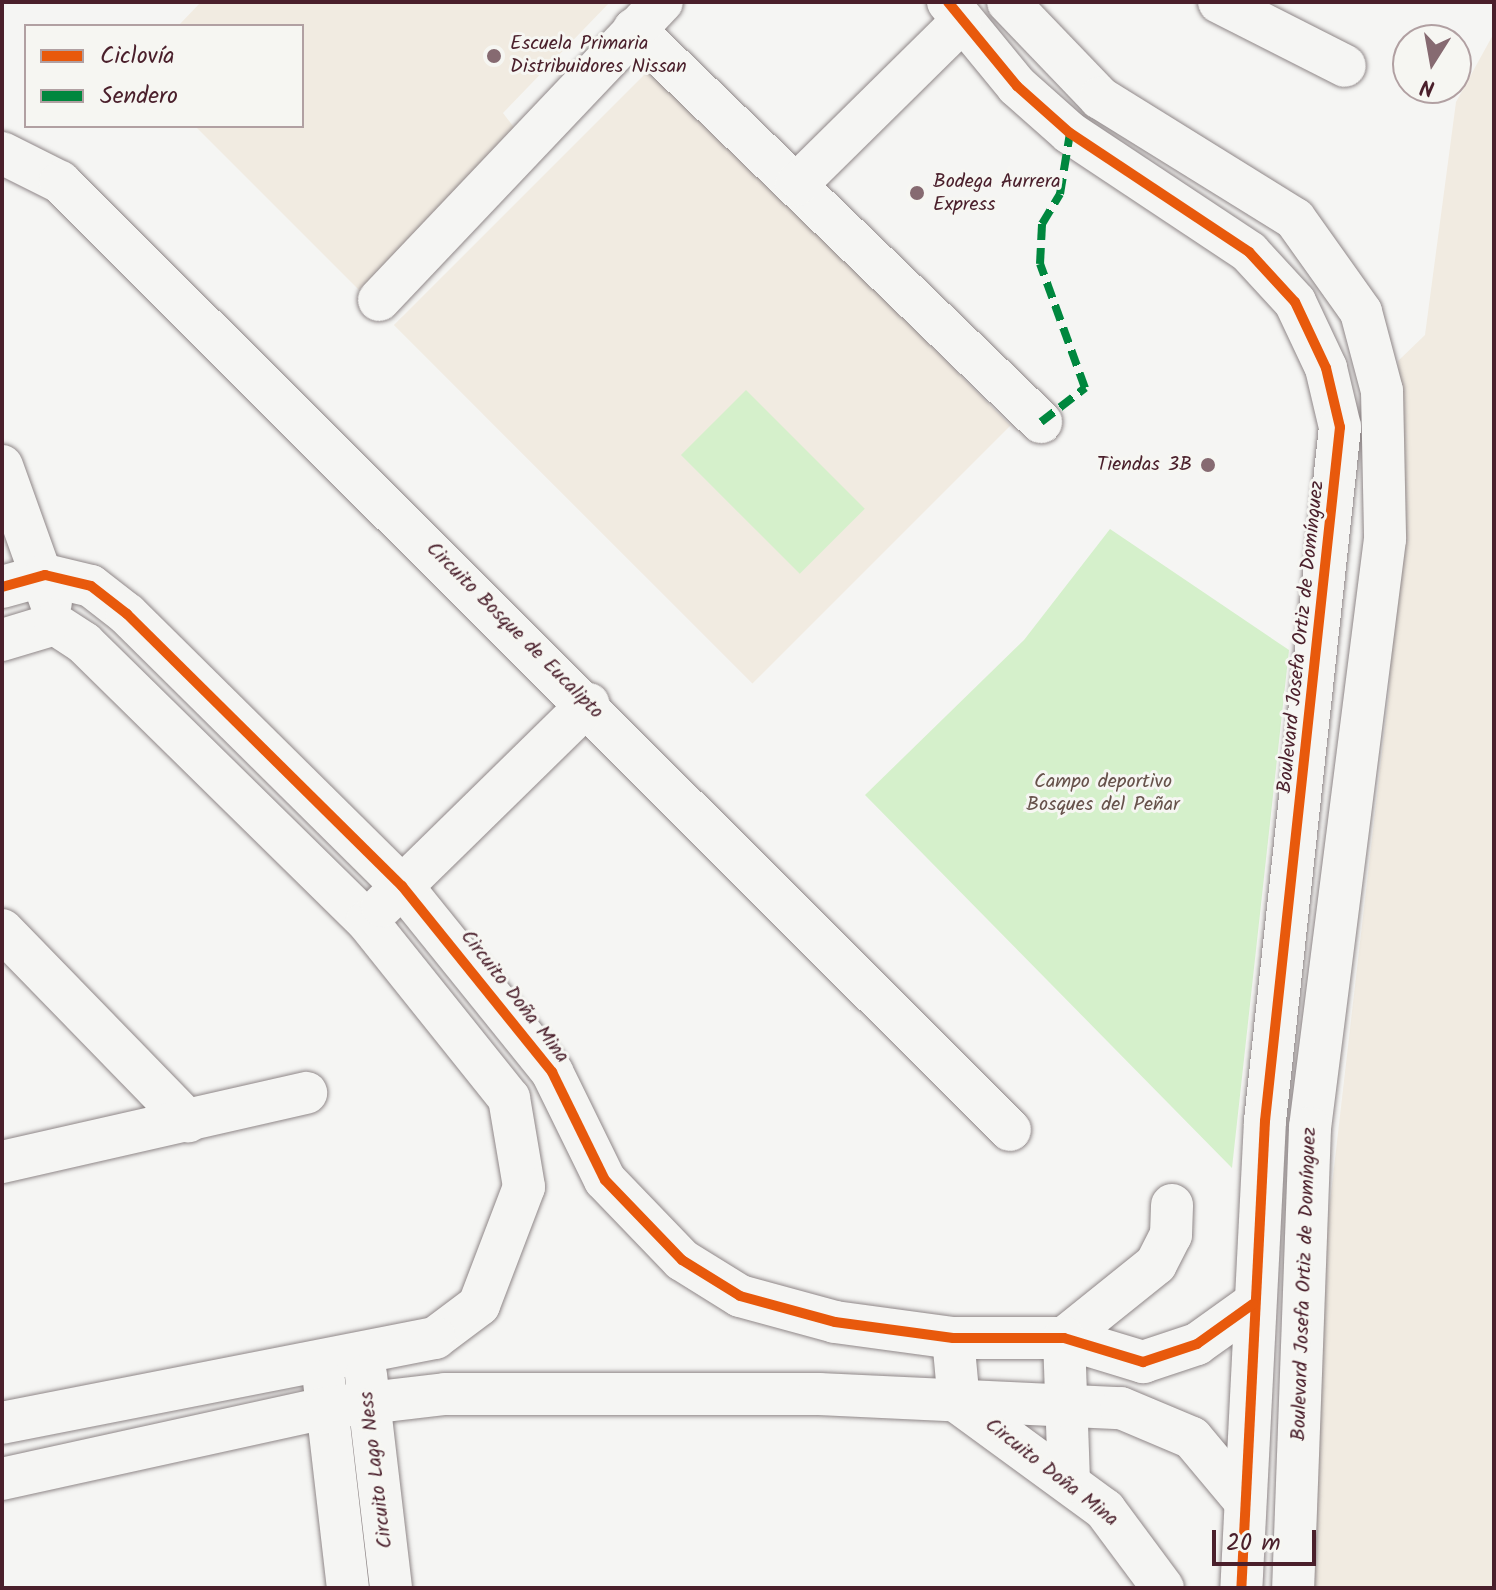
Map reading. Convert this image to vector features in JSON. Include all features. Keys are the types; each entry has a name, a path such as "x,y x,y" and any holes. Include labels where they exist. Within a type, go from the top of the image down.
{"street":[{"name":"Boulevard Josefa Ortiz de Domínguez","path":"1008,2 1100,98 1295,219 1328,259 1365,326 1382,391 1387,476 1361,717 1310,1128 1293,1588"},
{"path":"1219,2 1345,66"},
{"name":"Boulevard Josefa Ortiz de Domínguez","path":"954,12 1070,133 1249,252 1295,302 1326,368 1340,427 1338,473 1265,1121 1253,1304 1241,1588"},
{"path":"796,185 954,12"},
{"path":"379,300 648,15 796,185 1041,422"},
{"path":"1070,133 1100,98"},
{"name":"Circuito Bosque de Eucalipto","path":"2,153 60,182 588,704 1010,1130"},
{"path":"2,466 45,575 55,624 84,643 367,921 509,1098 524,1187 479,1305 435,1338 2,1423"},
{"path":"1338,473 1387,476"},
{"name":"Circuito Doña Mina","path":"2,587 45,575 91,586 127,614 402,886 552,1072 605,1180 682,1260 740,1296 787,1311 953,1338 1064,1338 1117,1357 1168,1359 1253,1304"},
{"path":"2,640 55,624"},
{"path":"367,921 588,704"},
{"path":"1312,709 1361,717"},
{"path":"2,930 188,1121"},
{"path":"509,1098 552,1072"},
{"path":"2,1162 306,1093"},
{"path":"1069,1482 1064,1338 1156,1264 1171,1235 1172,1205"},
{"path":"953,1338 959,1403"},
{"name":"Circuito Lago Ness","path":"363,1352 391,1588"},
{"path":"322,1360 348,1588"},
{"name":"Circuito Doña Mina","path":"2,1479 326,1408 571,1392 1068,1406 1159,1419 1192,1438 1243,1499"},
{"name":"Circuito Doña Mina","path":"959,1403 1069,1482 1136,1543 1163,1588"}],"shaded area":[{"path":"201,2 610,2 503,113 516,130 359,290 197,128 304,128 304,24 180,24"},
{"path":"1494,33 1494,1588 1310,1588 1326,1237 1389,691 1403,444 1398,361 1425,335 1456,104 1472,104 1472,73"},
{"path":"652,67 1011,426 752,684 394,325"}],"green space":[{"path":"746,390 865,509 800,574 681,455"},
{"name":"Campo deportivo Bosques del Peñar","path":"1110,529 1289,650 1232,1168 865,795 1024,640"}],"marked path":[{"path":"1041,422 1085,388 1040,264 1042,224 1060,194 1070,133"}],"cycle path":[{"path":"948,2 1017,86 1070,133 1249,252 1295,302 1326,368 1340,427 1265,1121 1241,1588"},
{"path":"2,587 45,575 91,586 127,614 402,886 552,1072 605,1180 682,1260 740,1296 835,1322 953,1338 1064,1338 1143,1362 1197,1344 1253,1304"}],"place":[{"name":"Escuela Primaria Distribuidores Nissan","path":"494,56"},
{"name":"Bodega Aurrera Express","path":"917,193"},
{"name":"Tiendas 3B","path":"1208,465"}]}
